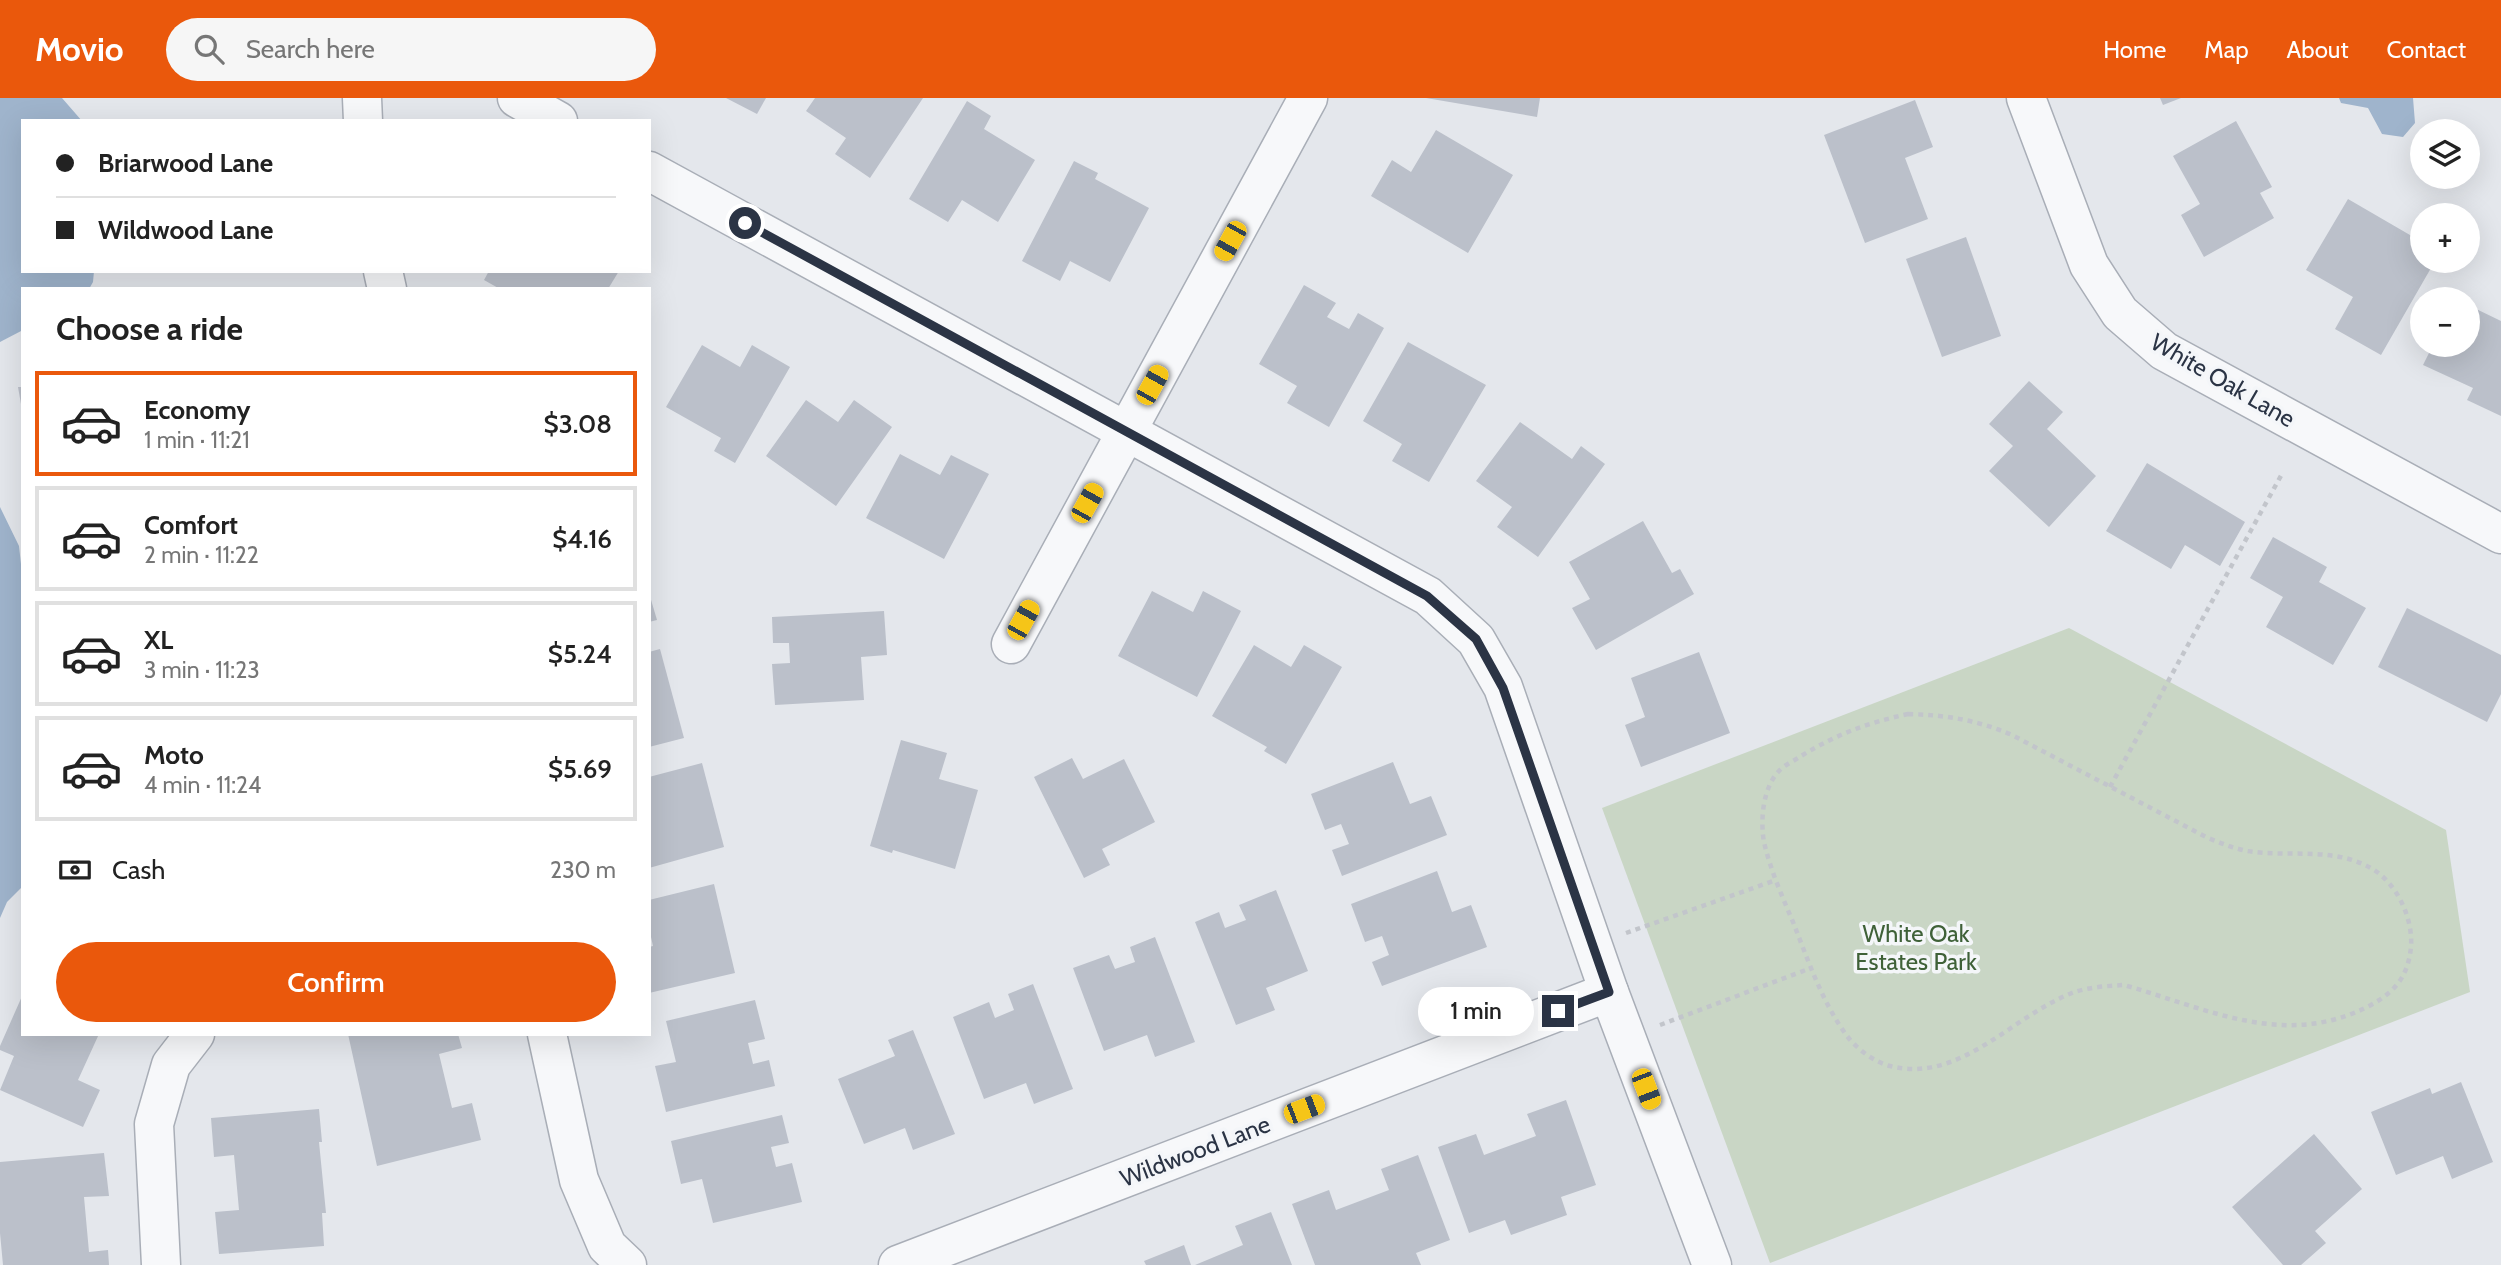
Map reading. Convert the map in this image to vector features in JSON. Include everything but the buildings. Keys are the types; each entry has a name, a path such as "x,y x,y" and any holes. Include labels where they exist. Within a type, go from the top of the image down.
{"street":[{"path":"362,98 363,119"},
{"path":"517,98 554,119"},
{"path":"1010,644 1308,98"},
{"name":"White Oak Lane","path":"2026,98 2090,265 2120,313 2164,351 2501,534"},
{"path":"651,172 1427,596 1476,639 1503,688 1609,992 1712,1265"},
{"name":"Wildwood Lane","path":"898,1265 1609,992"},
{"path":"161,1265 154,1124 171,1065 193,1036"},
{"path":"547,1036 579,1180 607,1246 627,1265"}],"path":[{"path":"2110,787 2283,472"},
{"path":"1908,714 1944,715 1983,722 2012,735 2225,845 2248,851 2326,854 2350,860 2376,872 2394,889 2408,916 2411,946 2404,978 2388,996 2354,1014 2307,1026 2266,1026 2124,985 2102,987 2073,992 1941,1067 1890,1066 1868,1057 1849,1038 1832,1013 1776,880 1764,840 1763,816 1767,793 1779,771 1831,737 1878,720 1908,714"},
{"path":"1592,945 1776,880"},
{"path":"1627,1038 1811,968"}],"green space":[{"name":"White Oak Estates Park","path":"2069,628 2446,830 2470,992 1770,1263 1602,808"}],"water":[{"path":"0,98 62,98 80,119 21,119 21,273 94,273 93,282 90,287 21,287 21,331 0,342"},
{"path":"2339,98 2413,98 2415,119 2410,119 2410,129 2403,137 2382,134 2368,108 2341,103"},
{"path":"0,507 19,546 21,564 21,888 7,902 0,918"}],"route":[{"path":"745,223 1427,596 1476,639 1503,688 1609,992 1558,1011"}]}
